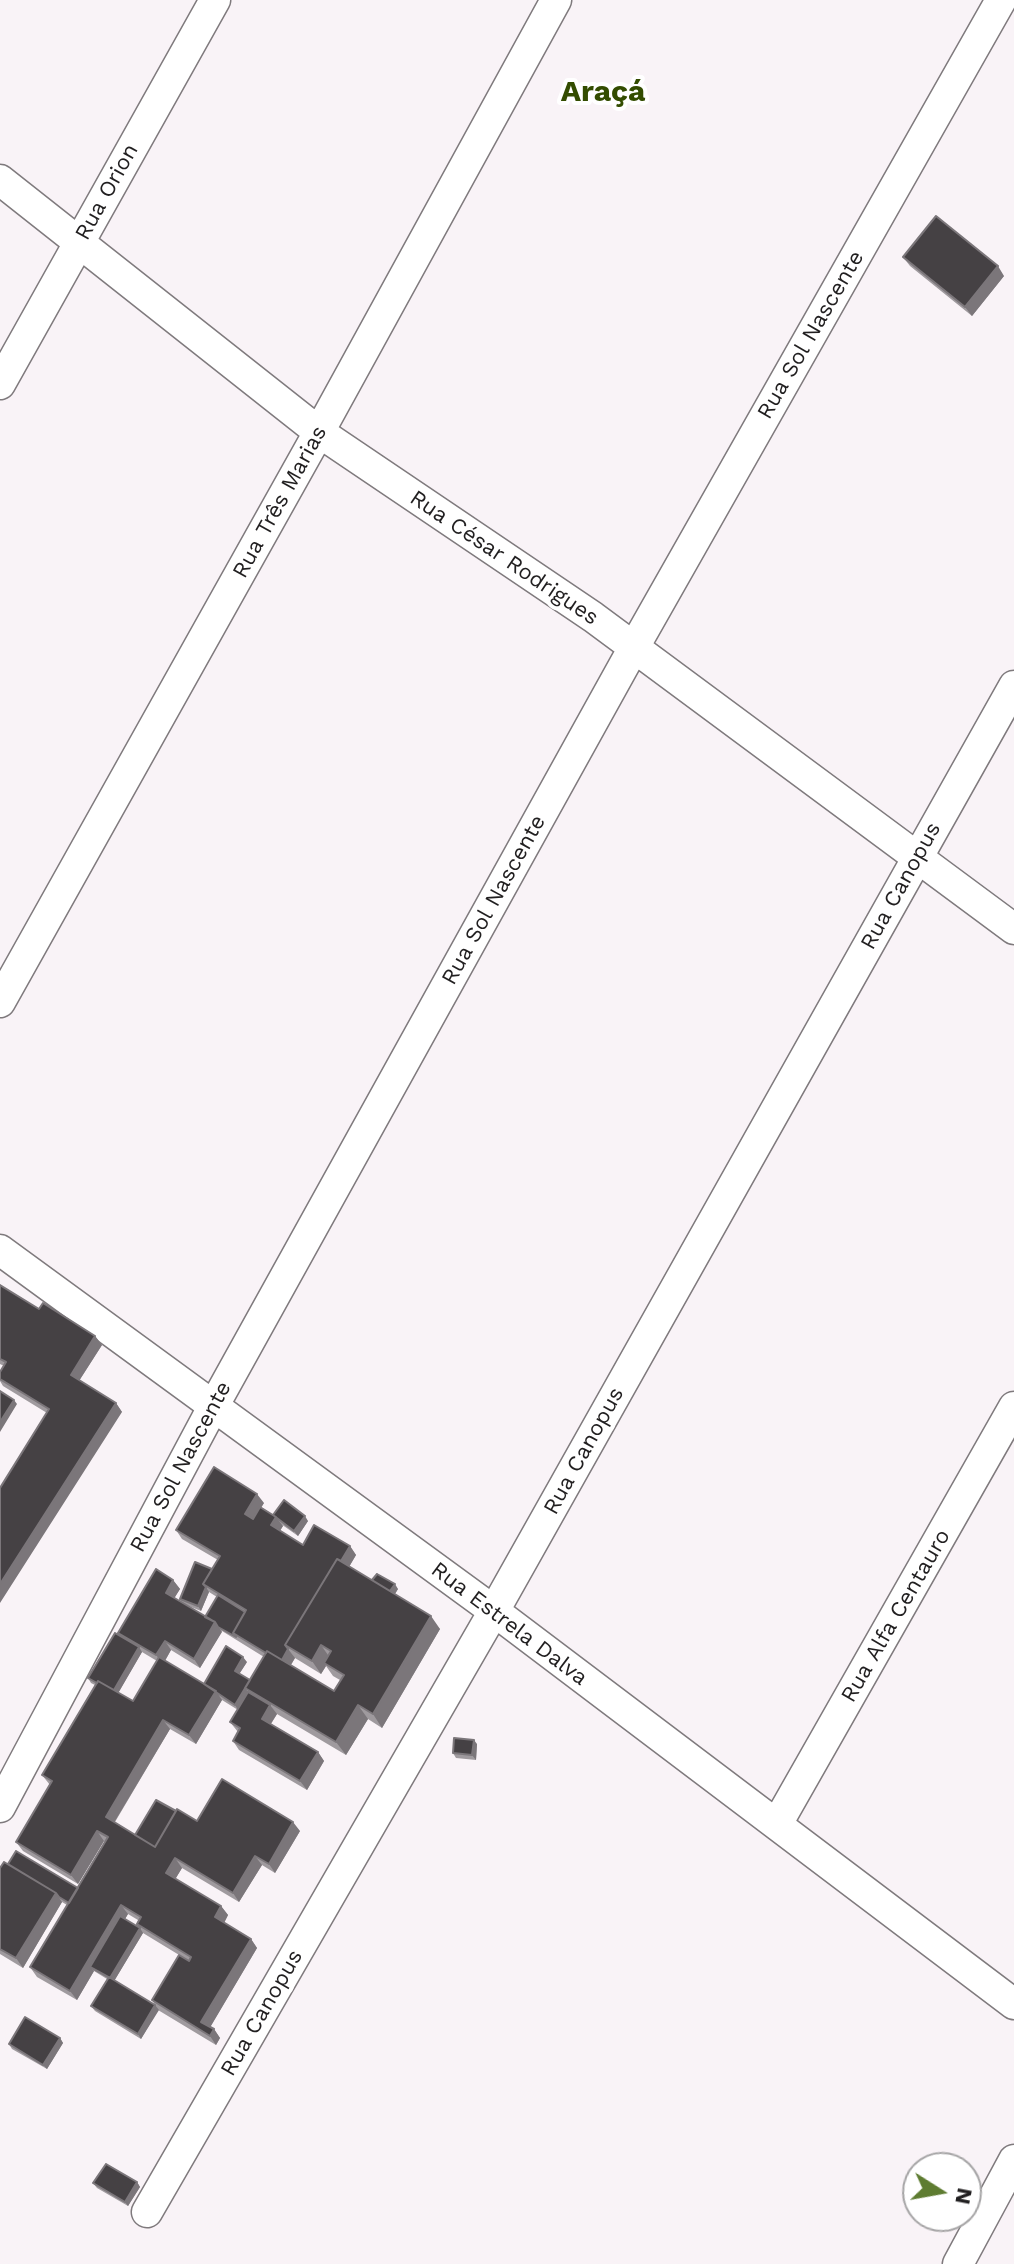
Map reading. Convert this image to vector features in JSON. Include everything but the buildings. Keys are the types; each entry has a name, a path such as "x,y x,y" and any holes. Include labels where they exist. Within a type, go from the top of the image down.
{"street":[{"name":"Rua Orion","path":"0,384 215,0"},
{"name":"Rua Três Marias","path":"0,1002 556,0"},
{"name":"Rua Sol Nascente","path":"0,1807 213,1407 633,649 1001,0"},
{"name":"Rua César Rodrigues","path":"0,180 319,432 593,617 1014,929"},
{"name":"Rua Canopus","path":"147,2212 494,1611 1014,686"},
{"name":"Rua Estrela Dalva","path":"0,1250 494,1611 1014,2004"},
{"name":"Rua Alfa Centauro","path":"777,1824 1014,1407"},
{"path":"958,2264 1014,2160"}],"district":[{"name":"Araçá","path":"603,92"}]}
